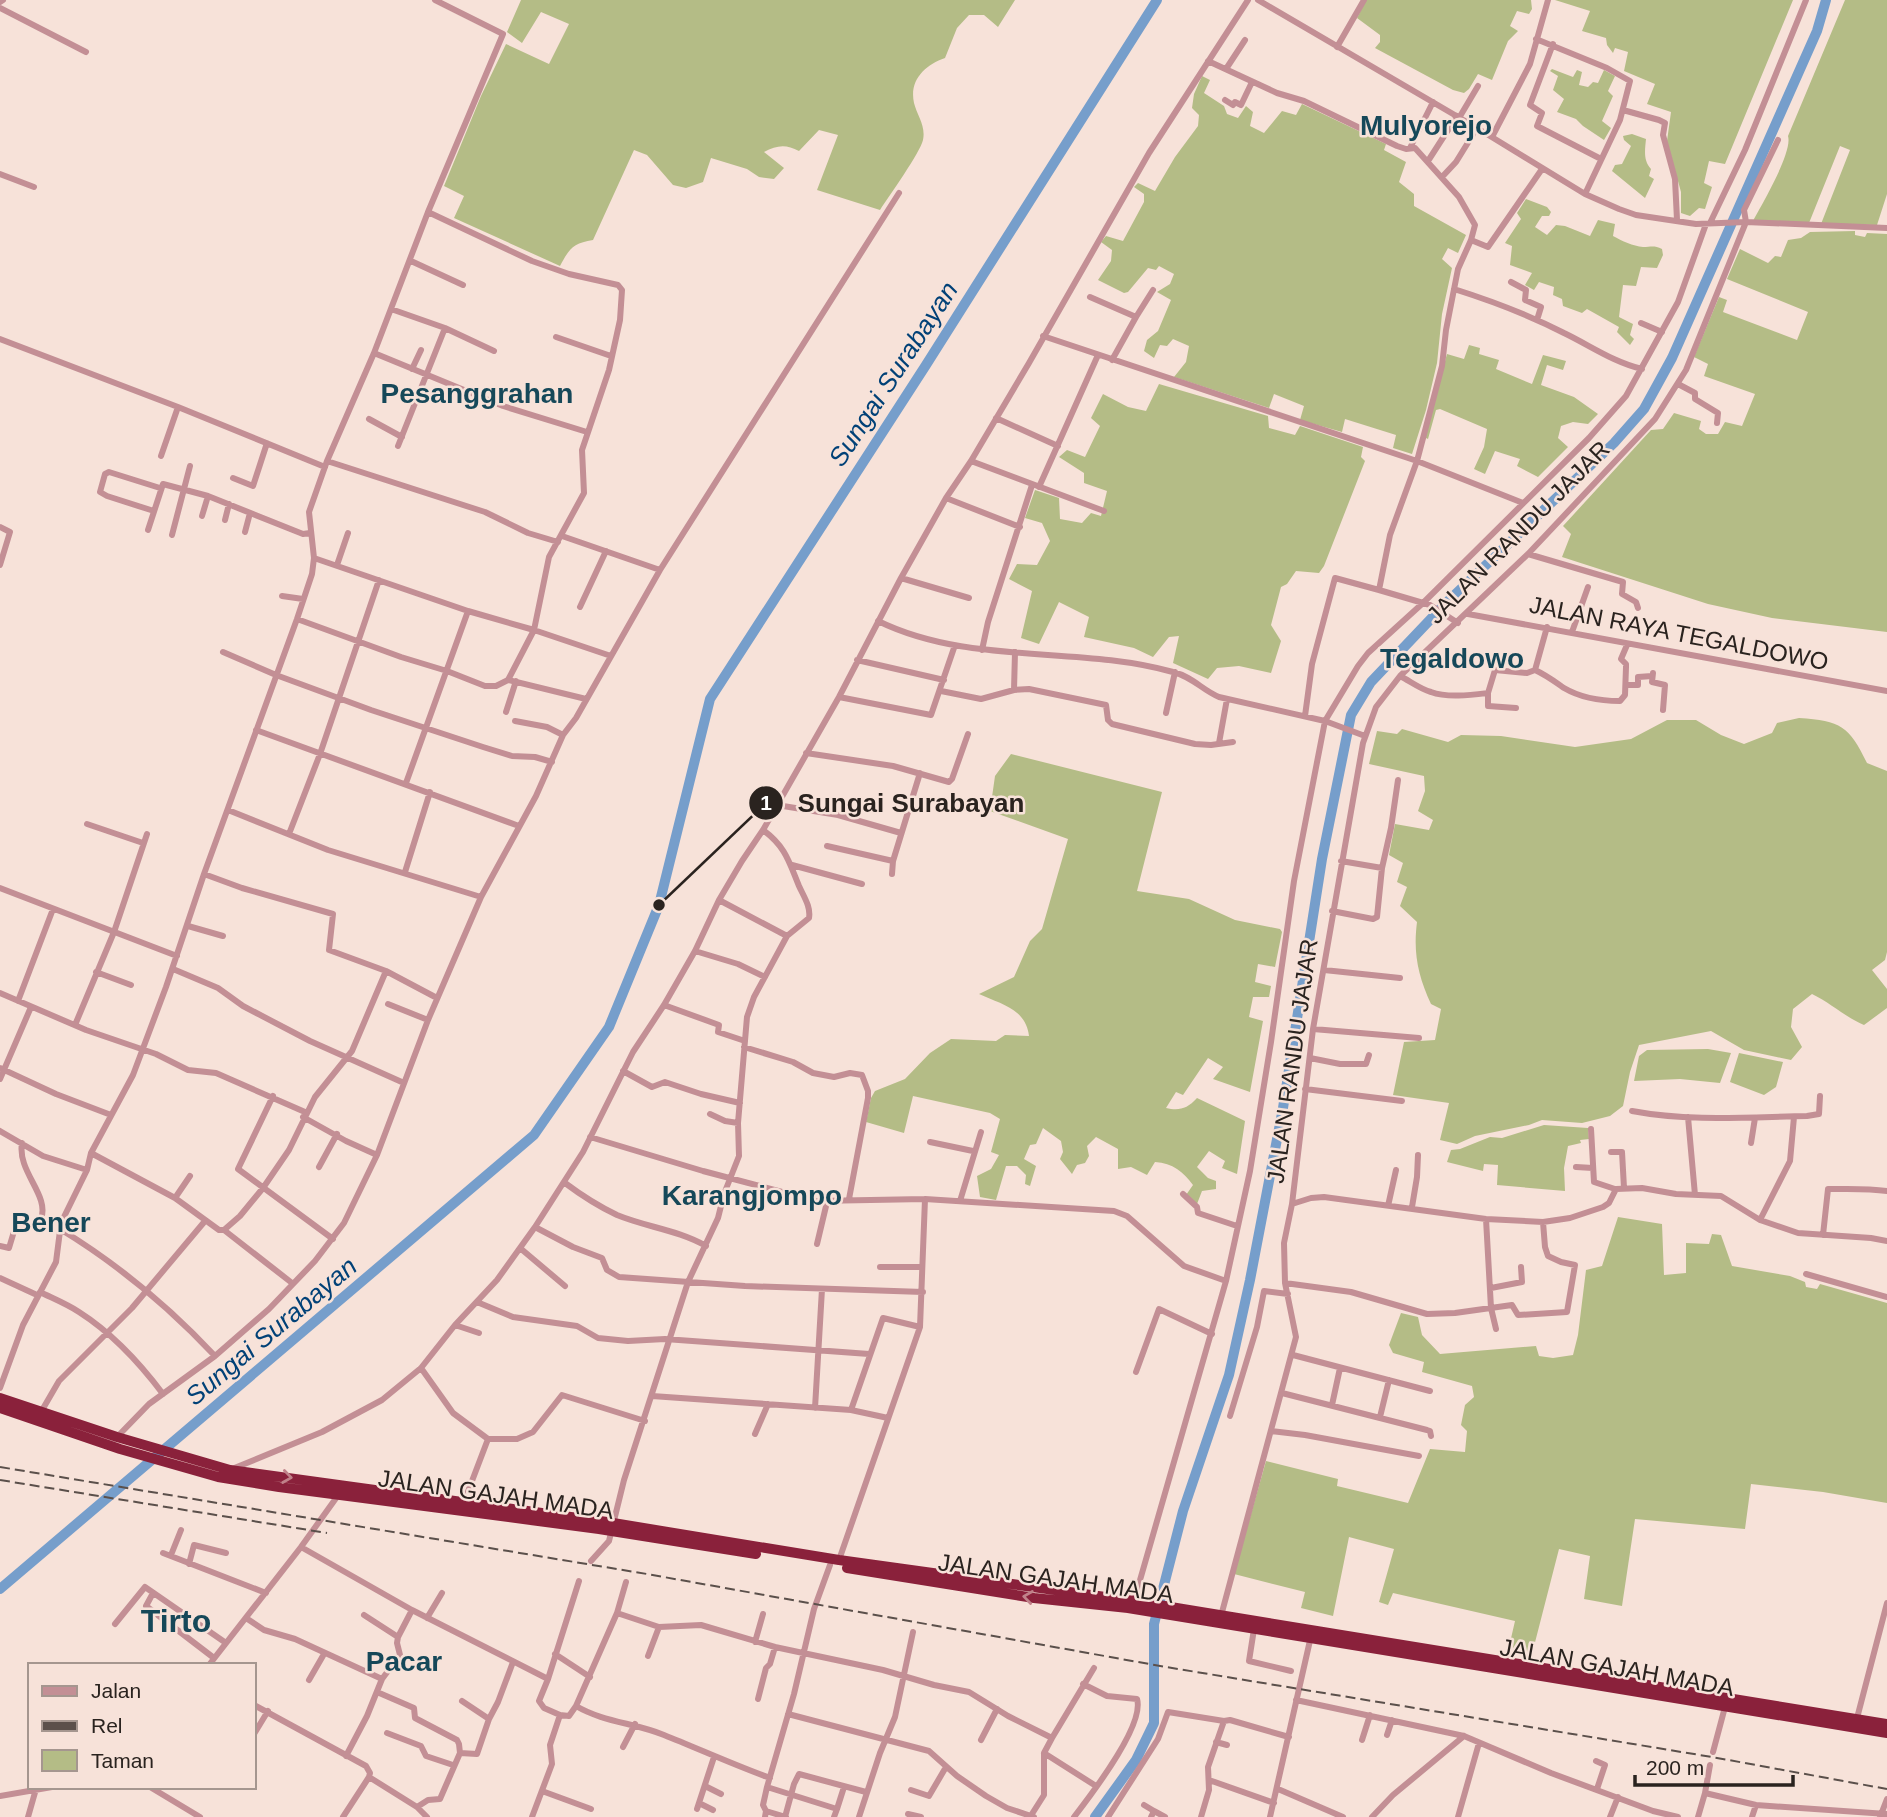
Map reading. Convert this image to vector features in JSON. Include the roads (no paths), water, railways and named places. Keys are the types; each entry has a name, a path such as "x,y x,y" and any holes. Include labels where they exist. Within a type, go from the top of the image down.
{"highway":[{"path":"0,1398 121,1442"},
{"path":"0,1408 121,1442"},
{"name":"JALAN GAJAH MADA","path":"121,1442 222,1471 607,1526"},
{"name":"JALAN GAJAH MADA","path":"341,1490 464,1503 1034,1598 1145,1607 1254,1629 1367,1643 1856,1724 1887,1732"},
{"name":"JALAN GAJAH MADA","path":"834,1563 1134,1601 1145,1607"},
{"name":"JALAN GAJAH MADA","path":"1169,1611 1221,1616 1311,1635"},
{"name":"JALAN GAJAH MADA","path":"1367,1643 1724,1707 1856,1724 1887,1724"}],"street":[{"path":"0,1388 36,1293 56,1262 60,1229 87,1170 107,1113 133,1075 173,968 174,954 188,926 204,874 297,619 314,558 306,534 309,512 323,464 374,354 428,212 503,34 435,0"},
{"path":"222,1471 322,1432 382,1400 421,1368 455,1325 497,1280 536,1227 565,1184 633,1052 695,951 719,900 841,698 902,579 1045,337 1149,153 1248,0"},
{"path":"1258,0 1585,194 1636,215 1710,223 1887,228"},
{"path":"1337,47 1364,0"},
{"path":"1492,137 1530,64 1548,0"},
{"path":"1134,1601 1226,1282 1232,1225 1254,1145 1296,868 1328,722 1353,674 1368,653 1426,604 1522,503 1607,421 1626,396 1678,302 1710,223 1745,150 1806,0"},
{"path":"0,8 86,52"},
{"path":"1536,39 1553,44 1629,79 1623,110 1585,194"},
{"path":"1226,69 1245,40"},
{"path":"1553,44 1530,104 1542,113 1537,126 1601,159"},
{"path":"1208,61 1277,93 1304,101 1397,146 1417,149 1442,177 1475,225 1458,269 1442,366 1417,461 1390,535 1379,590"},
{"path":"1225,100 1241,105 1252,82"},
{"path":"1429,161 1478,86"},
{"path":"1410,148 1433,102"},
{"path":"1623,110 1665,124 1663,135 1675,179 1677,220"},
{"path":"1442,177 1456,162 1477,128"},
{"name":"JALAN RANDU JAJAR","path":"1221,1616 1297,1333 1285,1283 1284,1243 1363,735 1376,707 1400,676 1528,554 1655,419 1681,385 1744,223 1744,210 1778,140"},
{"path":"1471,240 1488,247 1542,169"},
{"path":"0,175 34,187"},
{"path":"121,1442 137,1415 215,1356 269,1309 333,1239 344,1223 377,1155 428,1020 481,897 552,762 563,734 660,570 899,193"},
{"path":"428,212 532,261 569,274 621,286 620,320 609,370 582,450 584,493 549,556 534,630 512,681 506,712"},
{"path":"411,261 463,285"},
{"path":"1511,282 1526,290 1525,300 1541,307 1537,320"},
{"path":"1454,289 1537,320 1608,357 1642,369"},
{"path":"1112,360 1153,290"},
{"path":"1090,297 1136,317"},
{"path":"391,309 445,328 494,351"},
{"path":"1641,323 1662,332"},
{"path":"398,446 445,328"},
{"path":"556,337 611,356"},
{"path":"1045,337 1417,461 1522,503"},
{"path":"0,339 323,464 485,512 528,533 606,551 660,570"},
{"path":"412,369 421,351"},
{"path":"374,354 517,411 586,432"},
{"path":"982,650 988,622 1036,486 1058,446 1098,355"},
{"path":"1681,385 1695,393 1695,399 1717,413 1717,423"},
{"path":"161,456 178,407"},
{"path":"996,418 1058,446"},
{"path":"369,419 402,437"},
{"path":"233,478 253,486 267,443"},
{"path":"971,461 1104,511"},
{"path":"172,535 190,466"},
{"path":"154,512 107,496 100,492 100,487 105,474 109,472 160,488"},
{"path":"148,530 163,484 208,496 306,534"},
{"path":"202,516 208,496"},
{"path":"949,499 1020,527"},
{"path":"225,520 229,504"},
{"path":"245,532 250,513"},
{"path":"0,527 10,530 0,565"},
{"path":"337,565 348,533"},
{"path":"580,607 606,551"},
{"path":"1528,554 1623,582 1622,594 1636,602 1638,608"},
{"path":"314,558 611,656"},
{"path":"1305,716 1312,664 1335,578 1426,604 1458,623"},
{"path":"902,579 969,598"},
{"path":"289,834 320,754 379,580"},
{"path":"1572,632 1588,587"},
{"path":"282,596 303,599"},
{"path":"406,783 424,726 468,611"},
{"name":"JALAN RAYA TEGALDOWO","path":"1468,614 1885,691"},
{"path":"297,619 485,686 512,681 586,699"},
{"path":"880,622 955,645 982,650 1108,660 1175,672 1195,680 1210,693 1227,699 1328,722 1363,735"},
{"path":"1535,670 1547,627"},
{"path":"841,698 931,715 955,645"},
{"path":"1516,708 1488,706 1488,693 1495,670 1527,673 1535,670 1552,677 1573,692 1600,701 1622,700 1626,685 1626,664 1621,659 1627,645"},
{"path":"223,652 371,710 512,756 535,757 552,762"},
{"path":"1014,690 1015,652"},
{"path":"860,661 944,680"},
{"path":"1166,713 1175,672"},
{"path":"1626,685 1638,685 1640,677 1652,675 1652,682 1665,685 1663,710"},
{"path":"1400,676 1427,691 1441,695 1488,693"},
{"path":"941,691 981,699 1029,689 1106,705 1108,720 1112,724 1195,744 1233,741"},
{"path":"1219,743 1227,699"},
{"path":"515,721 547,727 563,734"},
{"path":"256,730 519,826"},
{"path":"806,753 883,765 947,782 951,781 968,734"},
{"path":"892,874 893,861 920,774"},
{"path":"1336,912 1377,918 1382,868 1393,820 1398,780"},
{"path":"405,872 430,792"},
{"path":"777,805 838,815 901,833"},
{"path":"228,810 328,850 481,897"},
{"path":"87,824 143,844"},
{"path":"591,1561 609,1541 607,1526 624,1480 641,1420 652,1396 665,1339 685,1282 718,1218 739,1156 738,1123 747,1017 787,936 805,923 810,913 783,848 763,830"},
{"path":"75,1025 114,932 147,834"},
{"path":"827,845 893,861"},
{"path":"1344,861 1382,868"},
{"path":"792,865 862,884"},
{"path":"204,874 333,914 329,950 386,971 437,998"},
{"path":"0,888 174,954"},
{"path":"719,900 787,936"},
{"path":"18,1001 53,909"},
{"path":"188,926 223,936"},
{"path":"695,951 738,964 765,976"},
{"path":"173,968 219,988 243,1006 275,1023 404,1083"},
{"path":"224,1230 240,1216 263,1188 289,1150 304,1114 352,1051 386,971"},
{"path":"1328,971 1400,978"},
{"path":"96,972 131,985"},
{"path":"0,993 75,1025 142,1048 188,1070 216,1073 273,1096 346,1141 377,1155"},
{"path":"388,1004 428,1020"},
{"path":"664,1005 718,1024 718,1032 793,1062 813,1073 834,1077 850,1073 862,1075 868,1098 849,1199"},
{"path":"0,1079 2,1069 31,1007"},
{"path":"1318,1030 1419,1038"},
{"path":"1314,1059 1367,1064 1369,1055"},
{"path":"2,1069 56,1094 107,1113"},
{"path":"623,1071 653,1088 665,1082 740,1103"},
{"path":"1310,1089 1402,1101"},
{"path":"273,1096 238,1167 333,1239"},
{"path":"1632,1111 1688,1117 1794,1117 1819,1114 1820,1096"},
{"path":"710,1114 724,1121 738,1123"},
{"path":"1688,1117 1695,1195"},
{"path":"1760,1220 1790,1161 1794,1117"},
{"path":"1751,1143 1755,1118"},
{"path":"1591,1129 1594,1182 1615,1189 1642,1188 1675,1194 1716,1195 1729,1199 1760,1220 1798,1233 1887,1241"},
{"path":"0,1131 43,1156 87,1170"},
{"path":"960,1201 973,1151 981,1132"},
{"path":"319,1167 337,1134"},
{"path":"590,1137 774,1191 827,1202 849,1199 925,1199 1119,1212 1145,1230 1184,1266 1226,1282"},
{"path":"930,1142 973,1151"},
{"path":"22,1143 24,1165 44,1206 41,1219"},
{"path":"1611,1152 1622,1152 1624,1188"},
{"path":"91,1153 175,1198 205,1221 219,1230 224,1230 292,1283"},
{"path":"1412,1207 1418,1155"},
{"path":"1576,1167 1593,1168"},
{"path":"1388,1206 1396,1170"},
{"path":"175,1198 190,1176"},
{"path":"565,1184 618,1215 704,1244"},
{"path":"1823,1235 1828,1189 1851,1191 1868,1188 1887,1191"},
{"path":"1292,1204 1324,1197 1486,1219 1543,1223 1603,1208 1609,1203 1615,1189"},
{"path":"1183,1194 1197,1207 1197,1213 1232,1225"},
{"path":"866,1792 799,1774 785,1817 766,1814 764,1805 805,1654 814,1609 834,1563 920,1326 925,1199"},
{"path":"817,1244 827,1202"},
{"path":"1486,1219 1491,1308 1496,1329"},
{"path":"40,1413 59,1381 132,1308 205,1221"},
{"path":"1285,1283 1351,1292 1427,1314 1455,1313 1512,1304 1517,1315 1568,1311 1575,1265 1548,1256 1543,1223"},
{"path":"536,1227 573,1247 602,1258 607,1270 619,1277 923,1292"},
{"path":"0,1246 9,1248 15,1228"},
{"path":"60,1229 79,1240 146,1291 191,1330 215,1356"},
{"path":"520,1248 565,1286"},
{"path":"880,1267 921,1267"},
{"path":"1490,1288 1522,1282 1521,1267"},
{"path":"1806,1274 1887,1297"},
{"path":"0,1278 80,1312 136,1359 163,1394"},
{"path":"815,1408 822,1289"},
{"path":"1230,1416 1257,1327 1264,1291 1287,1294"},
{"path":"477,1302 513,1317 577,1326 598,1338 628,1341 665,1339 869,1354"},
{"path":"1136,1372 1159,1308 1212,1334"},
{"path":"851,1410 883,1318 920,1326"},
{"path":"455,1325 479,1333"},
{"path":"1293,1355 1430,1391"},
{"path":"421,1368 453,1413 488,1439 517,1439 533,1432 562,1395 641,1420"},
{"path":"1332,1405 1340,1368"},
{"path":"1380,1417 1390,1380"},
{"path":"1282,1393 1429,1430 1431,1436"},
{"path":"652,1396 851,1410 888,1418"},
{"path":"755,1434 768,1404"},
{"path":"1271,1431 1419,1456"},
{"path":"464,1503 488,1439"},
{"path":"210,1663 301,1548 341,1490"},
{"path":"181,1530 167,1554 266,1593"},
{"path":"189,1564 194,1545 226,1553"},
{"path":"301,1548 427,1618 545,1678"},
{"path":"579,1581 539,1701 544,1708 569,1716 590,1677 617,1613 626,1582"},
{"path":"115,1624 144,1587 226,1643"},
{"path":"153,1593 146,1606 214,1658"},
{"path":"427,1618 442,1593"},
{"path":"1856,1724 1887,1603"},
{"path":"162,1619 172,1606"},
{"path":"346,1756 382,1679 400,1655 398,1636 412,1610"},
{"path":"617,1613 659,1627 701,1625 755,1642 969,1692 1052,1738"},
{"path":"755,1642 763,1614"},
{"path":"364,1615 398,1636"},
{"path":"246,1618 264,1630 295,1639 382,1679"},
{"path":"648,1656 659,1627"},
{"path":"1254,1629 1249,1661 1291,1671"},
{"path":"859,1817 895,1717 913,1632"},
{"path":"1270,1817 1311,1635"},
{"path":"758,1699 765,1668 770,1664 775,1647"},
{"path":"309,1680 324,1654"},
{"path":"555,1654 590,1677"},
{"path":"460,1753 477,1754 513,1662"},
{"path":"788,1714 929,1751 986,1796 1007,1808 1032,1816 1044,1795 1044,1753 1094,1668"},
{"path":"1074,1817 1128,1739 1137,1717 1139,1702 1107,1696 1083,1684"},
{"path":"377,1692 414,1708 415,1718 457,1740 459,1744 460,1753 440,1799 428,1800 417,1807"},
{"path":"462,1700 489,1719"},
{"path":"1296,1700 1464,1736 1653,1811 1678,1817"},
{"path":"256,1706 366,1766 369,1777 342,1817"},
{"path":"576,1706 594,1715 635,1724 770,1778"},
{"path":"1713,1752 1724,1707"},
{"path":"981,1740 997,1709"},
{"path":"256,1731 268,1711"},
{"path":"1108,1817 1158,1739 1166,1713 1230,1720 1289,1737"},
{"path":"531,1817 552,1764 550,1748 560,1715"},
{"path":"1362,1740 1370,1715"},
{"path":"1387,1735 1392,1720"},
{"path":"1201,1817 1208,1797 1208,1767 1224,1721"},
{"path":"623,1747 635,1724"},
{"path":"387,1733 424,1748 423,1754 426,1756 453,1765"},
{"path":"1372,1817 1393,1795 1464,1736"},
{"path":"1216,1742 1227,1745"},
{"path":"1458,1817 1479,1743"},
{"path":"1044,1753 1096,1786"},
{"path":"713,1810 698,1806 714,1757"},
{"path":"1596,1761 1605,1764 1597,1789"},
{"path":"1698,1817 1710,1765"},
{"path":"911,1790 929,1796 946,1767"},
{"path":"369,1777 417,1807 427,1817"},
{"path":"1209,1780 1273,1803"},
{"path":"705,1786 721,1794"},
{"path":"767,1787 837,1809"},
{"path":"834,1817 844,1787"},
{"path":"0,1796 36,1789 28,1817"},
{"path":"153,1789 195,1816"},
{"path":"1278,1789 1343,1817"},
{"path":"542,1791 591,1809"},
{"path":"1704,1793 1756,1805 1883,1815 1887,1799"},
{"path":"1610,1817 1618,1797"},
{"path":"1144,1805 1152,1814 1165,1817"},
{"path":"1752,1817 1756,1805"},
{"path":"908,1814 921,1817"}],"waterway":[{"name":"Sungai Surabayan","path":"0,1589 534,1135 609,1027 659,905 710,699 1157,0"},
{"path":"1095,1817 1136,1760 1154,1723 1154,1624 1183,1511 1229,1375 1250,1280 1283,1108 1322,859 1351,715 1371,682 1446,603 1614,443 1644,409 1672,358 1817,31 1826,0"}],"railway":[{"path":"0,1467 647,1574 1166,1667 1712,1757 1887,1789"},
{"path":"0,1480 327,1533"}],"place":[{"name":"Sungai Surabayan","path":"659,905"}],"district":[{"name":"Mulyorejo","path":"1426,125"},
{"name":"Pesanggrahan","path":"477,393"},
{"name":"Tegaldowo","path":"1452,658"},
{"name":"Karangjompo","path":"752,1195"},
{"name":"Bener","path":"51,1222"},
{"name":"Tirto","path":"176,1621"},
{"name":"Pacar","path":"404,1661"}]}
